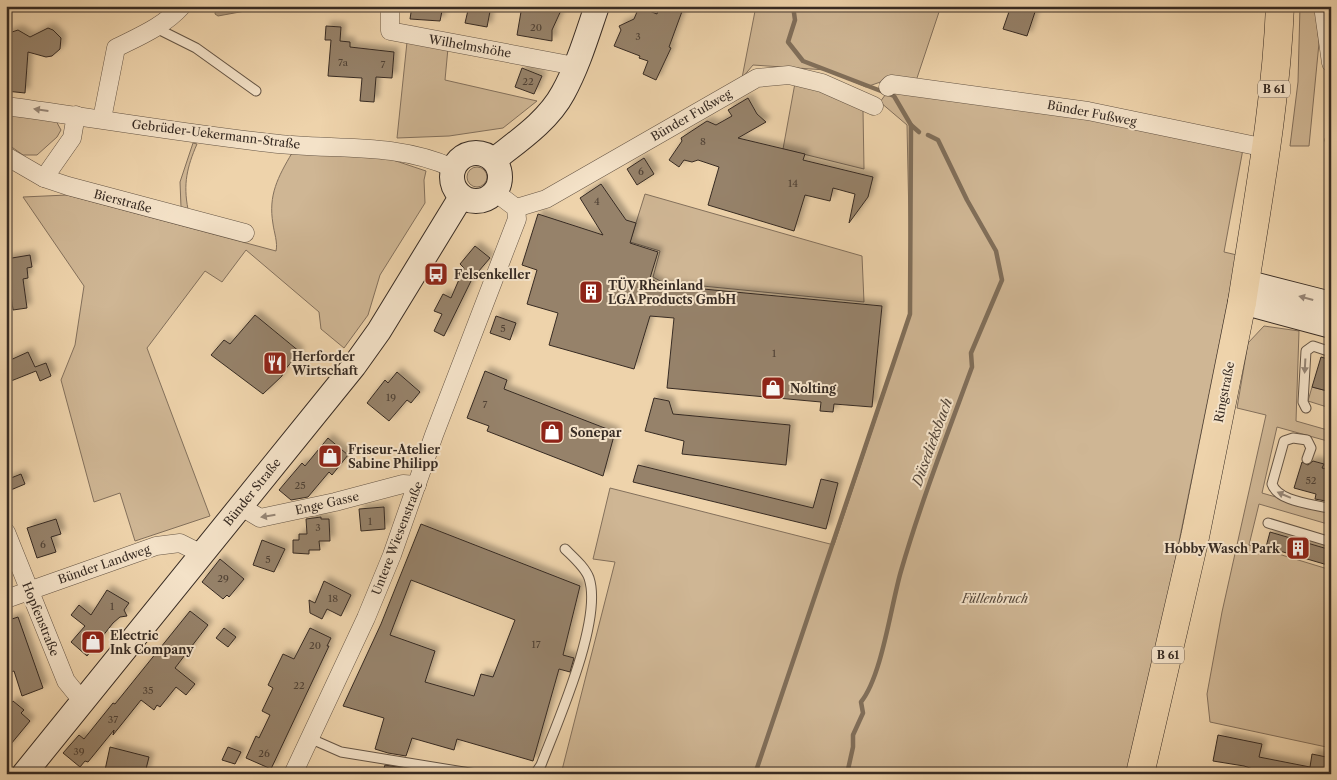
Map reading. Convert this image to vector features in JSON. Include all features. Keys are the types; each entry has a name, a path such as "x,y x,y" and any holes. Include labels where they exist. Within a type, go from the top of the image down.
{"main road":[{"path":"494,160 542,120 562,94 576,66 596,6"},
{"name":"Ringstraße","path":"1140,774 1195,537 1243,292 1276,71 1280,6"},
{"path":"476,152 486,154 494,160 500,176 495,192 488,198 479,201 470,201 461,197 453,183 453,168 458,159 476,152"},
{"name":"Bünder Straße","path":"24,774 359,359 461,197"},
{"path":"1243,292 1331,304"},
{"path":"1243,292 1331,326"}],"street":[{"path":"102,119 116,48 172,18 182,6"},
{"name":"Wilhelmshöhe","path":"390,6 390,31 576,66"},
{"path":"1323,6 1331,63"},
{"name":"Bünder Fußweg","path":"516,208 546,198 757,78 789,75 822,83 874,106"},
{"name":"Bünder Fußweg","path":"888,87 891,84 1088,111 1266,148"},
{"name":"Gebrüder-Uekermann-Straße","path":"6,106 271,143 386,148 415,154 453,168"},
{"path":"44,178 72,138 76,115"},
{"name":"Bierstraße","path":"6,156 44,178 68,186 245,233"},
{"path":"495,192 516,208"},
{"name":"Untere Wiesenstraße","path":"293,774 370,609 517,219 516,208"},
{"name":"Enge Gasse","path":"240,506 260,518 335,502 402,484 417,485"},
{"name":"Hopfenstraße","path":"6,532 66,681 83,702"},
{"name":"Bünder Landweg","path":"6,599 156,546 180,543 202,554"}],"lane":[{"path":"156,28 196,48 256,90"},
{"path":"1306,408 1303,402 1306,351 1313,346 1331,352"},
{"path":"1308,459 1311,448 1307,440 1293,438 1284,441 1272,484 1274,490 1283,496 1331,509"},
{"path":"1268,523 1331,542"},
{"path":"535,774 541,765 578,665 591,604 587,574 565,549"},
{"path":"309,738 341,752 476,774"}],"green space":[{"path":"756,6 941,6 915,84 892,78 866,87 826,70 753,65 742,78"},
{"path":"1300,6 1315,6 1319,43 1309,146 1290,146 1298,82"},
{"path":"407,42 448,48 445,80 537,101 503,128 449,136 397,138"},
{"path":"795,83 810,87 863,110 864,169 783,149"},
{"name":"Füllenbruch","path":"891,87 1087,115 1243,149 1224,252 1237,255 1164,616 1127,774 561,774 615,562 593,559 610,488 834,545 911,314 907,125 880,102"},
{"path":"6,113 55,119 61,130 57,137 37,155 23,155 6,143"},
{"path":"193,143 197,144 187,176 188,209 181,207 180,182"},
{"path":"292,153 381,156 426,171 424,180 425,203 380,275 368,315 344,348 321,329 319,312 246,250 222,282 205,271 147,348 210,516 135,541 120,493 94,502 61,380 75,345 84,286 23,197 67,195 276,251 272,214 273,195 282,170"},
{"path":"473,167 481,167 487,173 487,181 481,187 473,187 467,181 467,173"},
{"path":"645,194 862,256 864,302 662,282 653,277 660,251 630,242"},
{"path":"1264,326 1299,331 1296,421 1331,431 1331,442 1277,427 1262,493 1331,513 1331,525 1259,504 1249,545 1331,570 1331,748 1210,722 1207,694 1222,612 1266,415 1237,408 1248,343"},
{"path":"1312,387 1331,392 1327,407 1308,401"}],"shaded area":[{"path":"216,6 260,6 256,9 218,16 215,14"}],"building":[{"path":"412,6 443,6 440,21 410,19"},
{"path":"469,6 491,6 487,27 465,23"},
{"path":"522,6 563,6 552,30 552,41 517,35"},
{"path":"659,6 684,6 669,47 671,48 656,80 643,74 648,61 614,46 621,30 619,26 634,19 639,7 657,14"},
{"path":"1011,6 1037,6 1027,36 1003,29"},
{"path":"326,26 341,27 340,41 350,42 350,47 394,52 392,78 376,77 374,102 360,101 362,78 328,76 331,40 325,40"},
{"path":"48,28 61,38 60,49 52,56 46,57 28,52 25,93 6,91 6,34 18,30 30,37"},
{"path":"522,68 542,76 534,94 515,87"},
{"path":"748,98 757,114 766,122 738,138 805,154 803,160 873,177 868,197 849,223 855,194 833,188 830,201 805,195 794,231 708,205 719,167 698,160 692,162 684,160 679,167 669,160 682,141 681,138 707,121 716,125 732,116 728,110"},
{"path":"644,158 654,174 637,185 627,169"},
{"path":"601,184 626,220 636,223 630,243 658,252 650,278 661,285 882,306 872,407 834,404 833,412 820,411 821,402 667,388 674,318 650,316 634,369 549,345 558,313 527,304 537,270 522,265 538,214 603,235 580,198"},
{"path":"475,246 490,258 472,279 444,336 434,331 442,314 434,311 443,294 451,298 464,268 460,264"},
{"path":"30,255 32,267 27,268 28,278 23,279 27,308 13,310 10,287 6,288 6,259"},
{"path":"255,315 300,352 283,372 282,376 263,394 211,355 224,340 230,344"},
{"path":"496,316 516,323 510,340 490,333"},
{"path":"28,352 35,367 46,363 51,376 40,381 36,371 11,381 9,377 6,379 6,362"},
{"path":"1321,357 1331,360 1331,392 1312,387"},
{"path":"485,371 507,380 504,389 615,432 603,476 487,431 489,426 467,418"},
{"path":"397,372 420,392 411,403 407,400 389,421 367,403 385,380 388,383"},
{"path":"654,398 669,401 673,414 790,425 786,465 682,454 684,441 645,431"},
{"path":"328,438 348,455 332,475 329,472 308,497 291,500 279,490 302,463 305,466"},
{"path":"1313,461 1324,464 1322,468 1331,470 1331,502 1315,499 1316,494 1294,488 1302,462 1308,465"},
{"path":"638,465 813,508 821,479 838,483 826,529 633,482"},
{"path":"21,474 25,484 6,492 6,480"},
{"path":"384,507 385,529 361,531 359,509"},
{"path":"321,517 321,519 329,519 330,541 319,541 320,550 309,550 309,554 293,553 293,540 299,540 299,534 307,534 306,519"},
{"path":"56,519 61,534 51,537 56,552 37,558 27,528"},
{"path":"421,524 580,586 563,655 574,658 570,672 559,669 533,761 457,739 454,750 412,738 406,756 375,749 384,718 343,706 381,624","holes":["411,580 515,620 493,677 481,674 474,696 425,682 435,651 390,635"]},
{"name":"Hobby Wasch Park","path":"1270,532 1331,550 1331,566 1266,547"},
{"path":"262,540 285,549 274,572 253,565"},
{"path":"220,559 244,579 229,597 227,595 223,599 202,582"},
{"path":"324,581 351,595 341,616 327,609 322,619 310,613 309,600 315,603"},
{"path":"107,590 129,603 124,610 127,616 120,617 113,623 87,656 71,642 85,626 71,615 79,605 91,615"},
{"path":"190,611 208,625 175,668 195,684 186,695 176,687 160,707 157,705 154,710 141,700 113,735 114,730 88,762 85,761 80,767 63,753 79,735 84,739 113,703 115,704"},
{"path":"18,617 43,688 22,696 14,671 6,674 6,621"},
{"path":"224,628 236,637 228,647 216,638"},
{"path":"310,628 331,638 327,646 329,646 271,769 246,758 256,736 259,738 270,715 262,711 273,688 268,685 283,654 294,659"},
{"path":"13,701 24,710 21,713 30,721 6,750 6,710"},
{"path":"1218,735 1262,744 1259,757 1310,767 1312,754 1331,758 1331,774 1256,774 1256,770 1244,766 1213,761"},
{"path":"110,747 149,757 145,773 133,770 132,773 122,771 121,774 105,770"},
{"path":"228,747 241,752 235,764 222,760"},
{"path":"385,765 403,768 401,774 382,774"}],"waterway":[{"name":"Düsedieksbach","path":"793,6 795,20 788,42 803,61 894,96 911,125 919,132"},
{"path":"755,774 910,314 911,125"},
{"name":"Düsedieksbach","path":"847,774 853,747 853,735 863,713 861,702 875,675 909,545 972,367 971,353 1002,280 996,251 967,200 938,140 928,135"}],"place":[{"name":"Felsenkeller","path":"436,274"},
{"name":"TÜV Rheinland LGA Products GmbH","path":"591,292"},
{"name":"Herforder Wirtschaft","path":"275,363"},
{"name":"Nolting","path":"773,388"},
{"name":"Sonepar","path":"552,432"},
{"name":"Friseur-Atelier Sabine Philipp","path":"330,456"},
{"name":"Hobby Wasch Park","path":"1298,548"},
{"name":"Electric Ink Company","path":"93,642"}]}
